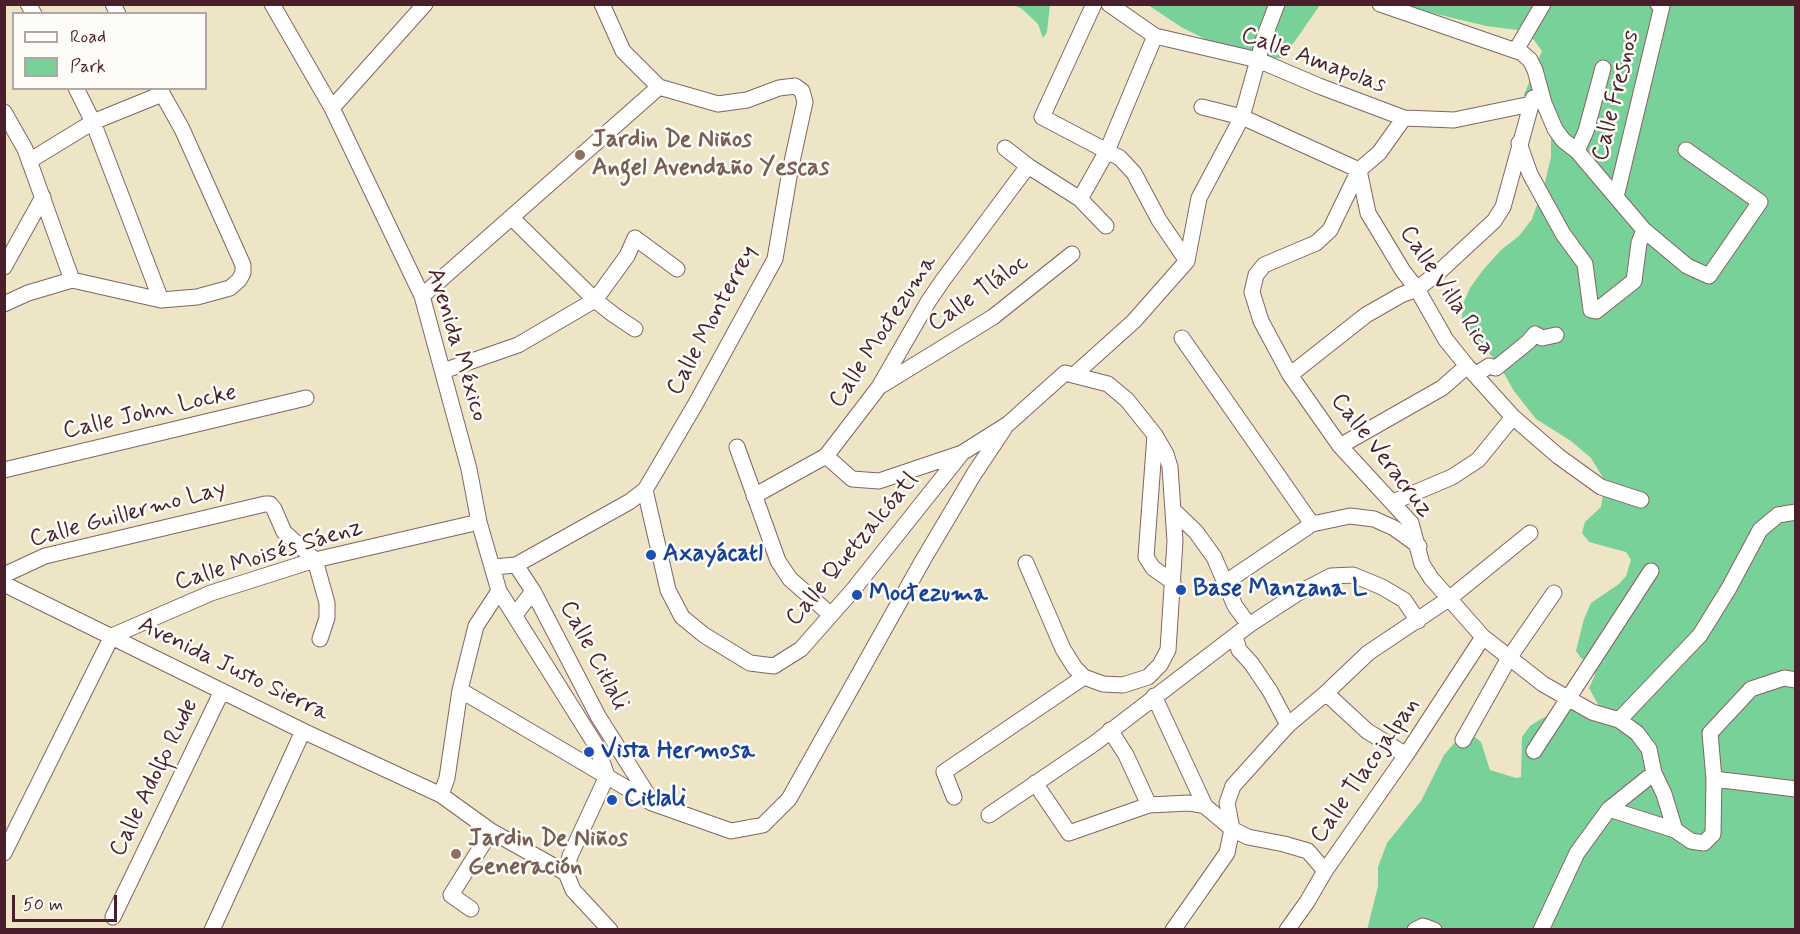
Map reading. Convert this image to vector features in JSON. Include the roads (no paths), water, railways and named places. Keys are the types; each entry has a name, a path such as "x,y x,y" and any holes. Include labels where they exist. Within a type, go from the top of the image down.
{"street":[{"name":"Avenida México","path":"272,4 332,108 422,296 469,469 479,522 492,567 499,591 515,615"},
{"path":"332,108 425,4"},
{"name":"Calle Monterrey","path":"602,4 623,51 659,87 718,104 747,100 780,88 795,86 802,91 805,102 775,259 701,395 645,490"},
{"path":"1094,4 1042,117 1120,158 1134,173 1159,220 1186,261"},
{"name":"Calle Amapolas","path":"1109,4 1155,36 1258,60 1404,118 1454,120 1531,104"},
{"path":"1074,375 1134,321 1186,261 1199,198 1242,117 1264,38 1277,4"},
{"path":"1380,4 1516,50 1530,60 1539,80 1544,103 1555,129 1563,140 1577,151 1644,230 1687,266 1709,276 1760,202 1686,150"},
{"path":"1516,50 1543,4"},
{"name":"Calle Fresnos","path":"1616,197 1660,5"},
{"path":"1080,199 1107,151 1155,36"},
{"path":"1577,151 1586,131 1603,68"},
{"path":"1290,375 1366,315 1401,295 1417,289 1494,221 1503,207 1539,80"},
{"path":"422,296 659,87"},
{"path":"77,90 93,122 161,300"},
{"path":"4,304 28,293 72,280 161,300 197,297 230,288 243,273 243,265 182,129 161,91 93,122 29,161"},
{"path":"1202,106 1242,117 1359,170 1379,153 1404,118"},
{"path":"4,112 25,149 72,280"},
{"path":"1520,143 1530,174 1563,234 1585,264 1591,310 1596,311 1634,281 1639,243 1644,230"},
{"path":"1005,148 1028,166 1080,199 1106,226"},
{"name":"Calle Moctezuma","path":"754,496 826,456 879,387 933,295 1028,166"},
{"name":"Calle Veracruz","path":"1359,170 1330,230 1316,243 1263,265 1256,275 1252,292 1262,321 1290,375 1340,446 1411,523 1422,564 1431,578 1483,637 1543,684 1592,712 1618,720 1637,733 1649,749 1654,773 1664,794 1675,830"},
{"name":"Calle Villa Rica","path":"1359,170 1368,213 1403,271 1417,289 1446,340 1471,371 1513,417 1558,456 1601,487 1641,500"},
{"path":"4,267 43,197"},
{"path":"512,218 596,300 635,329"},
{"path":"443,371 518,345 596,300 627,256 635,238 677,269"},
{"name":"Calle Tláloc","path":"879,387 993,317 1072,254"},
{"path":"1340,446 1471,371 1489,366 1496,368 1535,334 1542,338 1556,335"},
{"path":"1182,338 1312,524"},
{"path":"1008,424 1065,373 1108,384 1114,388 1127,400 1155,435 1166,454 1170,467 1174,511 1173,582 1168,650 1178,678"},
{"name":"Calle John Locke","path":"4,471 306,398"},
{"path":"1393,502 1452,477 1478,460 1513,417"},
{"name":"Calle Quetzalcóatl","path":"645,490 668,590 682,617 704,635 750,663 774,666 801,649 853,590 962,453 1008,424"},
{"name":"Calle Quetzalcóatl","path":"652,803 732,831 763,825 789,799 929,550 974,474 1008,424"},
{"path":"1155,435 1146,557 1153,568 1173,582"},
{"path":"737,447 778,561 789,579 831,615"},
{"path":"826,456 852,479 879,482 962,453"},
{"path":"492,567 516,565 629,502 645,490"},
{"name":"Calle Guillermo Lay","path":"4,575 45,556 265,504 270,504 274,509 284,532 292,541 315,560"},
{"path":"1174,511 1196,532 1214,557 1235,606 1249,625"},
{"path":"1618,720 1700,635 1730,588 1760,530 1778,515 1796,512"},
{"path":"1226,582 1312,524 1350,516 1374,519 1394,528 1419,546"},
{"name":"Calle Moisés Sáenz","path":"112,636 211,593 315,560 479,522"},
{"path":"1173,930 1227,853 1232,829 1227,803 1233,786 1288,725 1368,653 1450,598 1530,533"},
{"path":"315,560 327,603 327,618 320,639"},
{"path":"1026,563 1063,649 1084,677 1103,684 1123,685 1148,677 1160,665 1168,650"},
{"path":"516,565 533,591 515,615 597,747 607,776 570,856 566,873 573,890 610,930"},
{"path":"1534,751 1651,571"},
{"path":"989,814 1095,743 1249,625 1298,593 1331,576 1353,575 1382,587 1404,600 1418,621"},
{"name":"Avenida Justo Sierra","path":"4,584 303,731 441,795 491,831 566,873"},
{"path":"441,795 447,778 460,690 476,626 499,591"},
{"name":"Calle Citlali","path":"533,591 598,716 652,803"},
{"path":"1462,740 1509,658 1554,593"},
{"path":"4,853 112,636"},
{"path":"1235,636 1239,650 1270,691 1288,725"},
{"name":"Calle Tlacojalpan","path":"1287,930 1307,902 1324,871 1406,756 1483,637"},
{"path":"954,797 944,772 1084,677"},
{"path":"1608,809 1675,830 1691,841 1704,843 1713,834 1714,780 1710,733 1751,689 1784,678 1796,680"},
{"path":"460,690 652,803"},
{"name":"Calle Adolfo Rude","path":"113,917 222,691"},
{"path":"1326,693 1367,731 1406,756"},
{"path":"1154,696 1205,806 1232,829 1248,837 1308,851 1324,871"},
{"path":"1110,730 1126,754 1149,805"},
{"path":"212,930 303,731"},
{"path":"1541,930 1577,853 1608,809 1654,773"},
{"path":"1714,780 1796,789"},
{"path":"1035,783 1069,833 1149,805 1189,803 1205,806"},
{"path":"471,909 451,895 491,831"},
{"path":"1415,930 1423,926 1434,930"}],"place":[{"name":"Jardin De Niños Angel Avendaño Yescas","path":"580,155"},
{"name":"Axayácatl","path":"651,555"},
{"name":"Base Manzana L","path":"1181,590"},
{"name":"Moctezuma","path":"857,595"},
{"name":"Vista Hermosa","path":"589,752"},
{"name":"Citlali","path":"612,800"},
{"name":"Jardin De Niños Generación","path":"456,854"}]}
